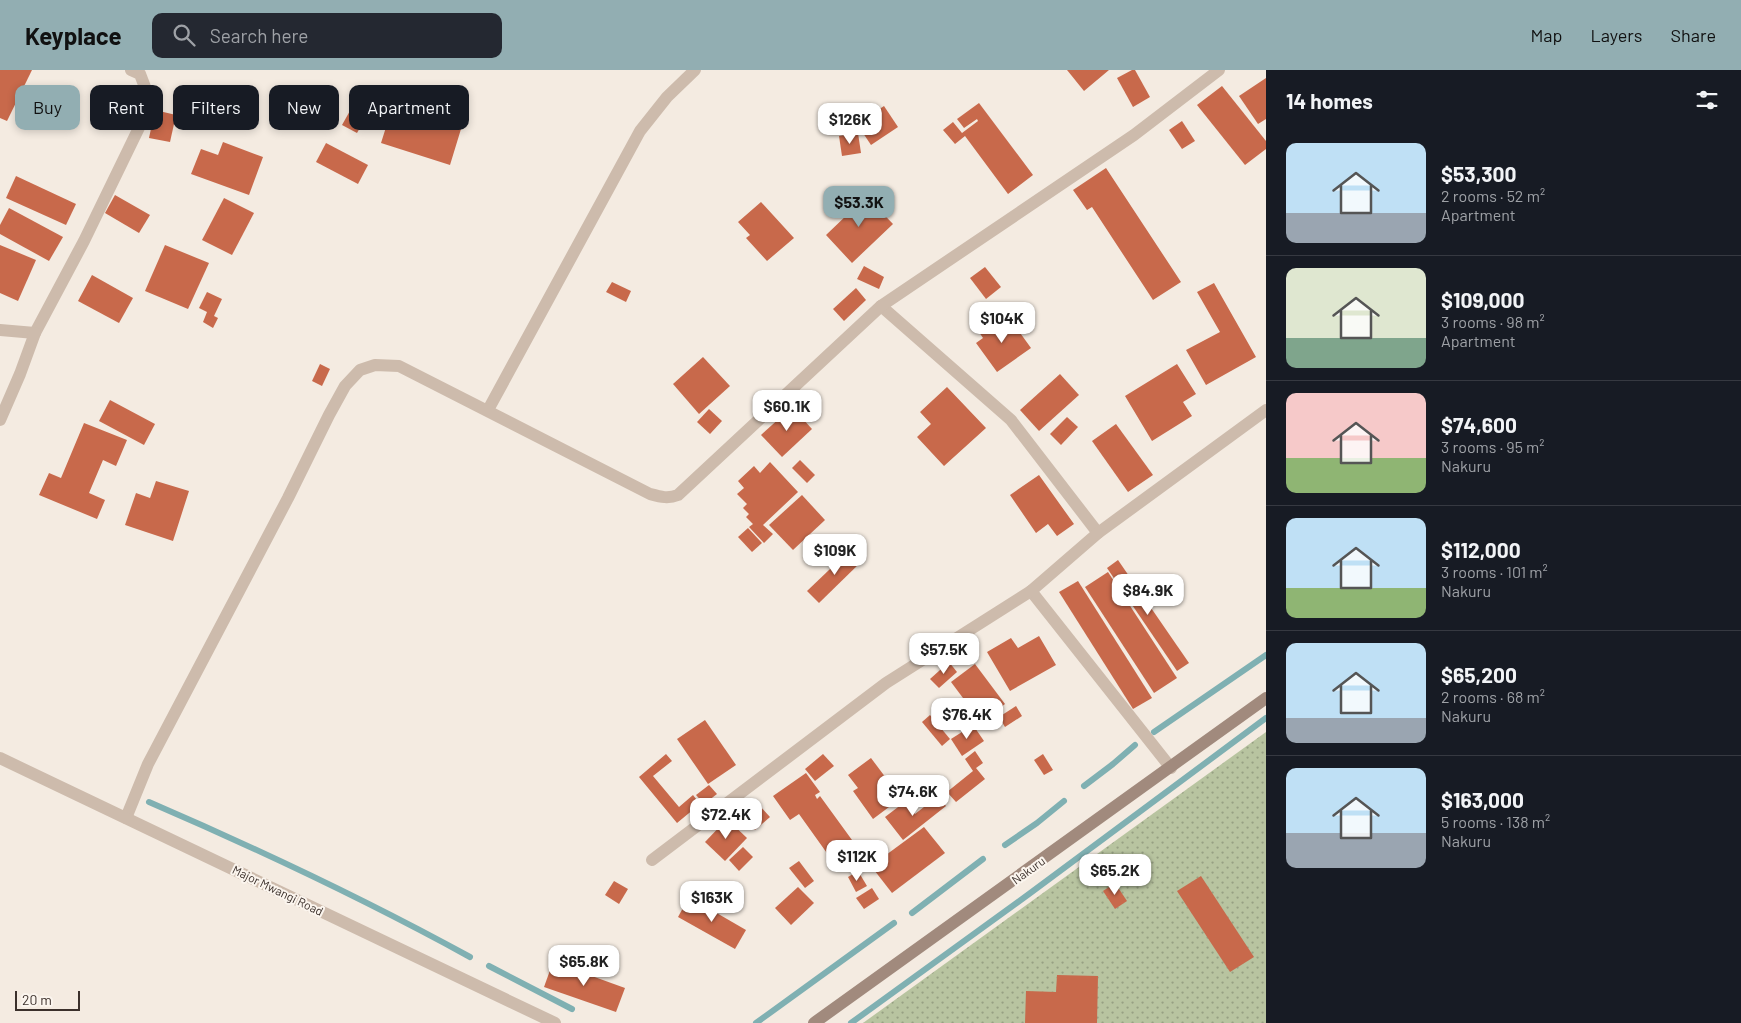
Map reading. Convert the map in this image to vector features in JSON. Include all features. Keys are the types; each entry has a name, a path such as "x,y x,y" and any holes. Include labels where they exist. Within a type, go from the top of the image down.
{"main road":[{"name":"Nakuru","path":"814,1023 1266,698"}],"street":[{"path":"0,420 35,333 80,249 151,103 140,74 131,70"},
{"path":"488,410 640,131 667,97 695,70"},
{"path":"126,818 148,764 288,498 329,415 345,386 360,370 375,365 399,366 650,494 662,498 670,498 678,495 881,306 1134,135 1219,70"},
{"path":"881,306 1012,420 1098,533"},
{"path":"0,330 35,333"},
{"path":"652,860 886,683 1030,590 1098,533 1266,410"},
{"path":"1030,590 1171,768"},
{"name":"Major Mwangi Road","path":"0,758 555,1023"}],"green space":[{"path":"1266,732 1266,1023 863,1023"}],"building":[{"path":"0,70 32,70 25,85 15,85 15,105 7,121 0,118"},
{"path":"1067,70 1109,70 1084,91"},
{"path":"1135,70 1150,97 1133,107 1117,78"},
{"path":"1266,78 1266,119 1258,124 1239,96"},
{"path":"1222,86 1266,141 1266,149 1245,165 1197,105"},
{"path":"979,103 1033,175 1008,194 965,136 955,144 943,130 953,122 962,133 978,121 977,119 964,128 957,119"},
{"path":"884,106 898,127 871,145 857,124"},
{"path":"163,112 173,114 173,128 170,142 149,138 151,130 163,130"},
{"path":"349,113 349,129 342,125"},
{"path":"1182,121 1195,141 1182,149 1169,130"},
{"path":"385,130 461,130 450,165 381,143"},
{"path":"858,133 861,153 842,156 839,136"},
{"path":"223,142 263,157 249,195 191,174 201,149 218,155"},
{"path":"326,143 368,165 358,184 316,162"},
{"path":"1106,168 1181,282 1153,300 1092,207 1087,210 1073,190"},
{"path":"16,176 76,204 66,225 6,198"},
{"path":"863,193 893,224 852,263 826,235 849,213 846,209"},
{"path":"115,195 150,215 139,233 105,213"},
{"path":"224,198 254,213 232,255 202,240"},
{"path":"761,202 794,238 767,261 746,238 750,235 738,222"},
{"path":"9,208 63,237 49,261 0,234 0,225"},
{"path":"0,245 36,260 18,301 0,293"},
{"path":"165,245 209,263 188,309 145,291"},
{"path":"864,266 884,277 879,289 857,279"},
{"path":"985,267 1001,287 986,299 970,278"},
{"path":"92,275 133,298 119,323 78,301"},
{"path":"612,282 631,291 626,302 606,292"},
{"path":"1214,283 1256,357 1206,385 1186,350 1220,332 1197,292"},
{"path":"856,288 866,300 844,321 833,309"},
{"path":"207,292 222,299 214,316 218,318 213,328 203,322 207,312 199,308"},
{"path":"1010,319 1031,348 997,372 976,343 983,338 979,332 993,322 997,327"},
{"path":"703,357 730,386 699,414 673,384"},
{"path":"320,364 330,369 322,386 312,381"},
{"path":"1177,364 1196,394 1183,402 1192,416 1152,441 1125,396"},
{"path":"1060,374 1079,395 1039,431 1020,410"},
{"path":"947,387 986,428 944,466 917,437 931,424 920,412"},
{"path":"110,400 155,424 144,445 99,421"},
{"path":"792,407 812,429 782,457 761,435"},
{"path":"709,409 722,421 710,434 697,422"},
{"path":"1067,417 1078,427 1061,445 1050,434"},
{"path":"84,423 127,440 116,466 103,460 89,493 105,500 97,519 39,495 49,473 61,478"},
{"path":"1116,424 1153,475 1128,492 1092,441"},
{"path":"800,460 815,475 807,483 792,468"},
{"path":"770,462 798,492 763,525 773,534 764,543 749,527 753,524 746,517 749,514 743,508 747,504 737,494 744,488 738,481 754,466 760,473"},
{"path":"1039,475 1074,524 1057,536 1048,524 1036,533 1010,495"},
{"path":"156,481 189,491 173,541 125,525 136,493 150,498"},
{"path":"802,495 825,520 793,550 769,525"},
{"path":"748,528 762,543 752,552 738,537"},
{"path":"851,549 862,561 819,603 807,591"},
{"path":"1118,560 1189,663 1177,671 1107,568"},
{"path":"1108,572 1177,678 1154,693 1085,587"},
{"path":"1078,581 1152,698 1133,709 1059,592"},
{"path":"1039,636 1056,665 1010,691 987,652 1011,638 1018,648"},
{"path":"949,662 957,672 939,688 930,679"},
{"path":"975,664 1005,704 981,722 951,682"},
{"path":"1016,706 1022,716 1005,727 999,717"},
{"path":"930,715 950,739 942,746 922,722"},
{"path":"705,720 736,765 708,784 677,739"},
{"path":"973,725 984,741 962,756 951,739"},
{"path":"975,751 983,763 976,768 985,779 956,802 947,792 973,771 965,759"},
{"path":"666,754 672,761 653,776 679,807 693,795 700,804 677,823 639,777"},
{"path":"823,754 834,766 815,781 805,769"},
{"path":"1043,754 1053,770 1044,775 1034,760"},
{"path":"871,758 901,798 873,819 853,791 858,788 848,775"},
{"path":"806,773 820,792 815,795 817,799 820,796 852,840 829,856 799,814 790,820 773,796"},
{"path":"709,785 717,794 704,804 696,795"},
{"path":"938,796 946,806 903,840 885,817 906,801 915,814"},
{"path":"759,805 770,817 755,830 744,819"},
{"path":"727,819 747,838 725,861 705,842"},
{"path":"924,827 945,853 892,893 871,866"},
{"path":"743,847 753,857 739,871 729,860"},
{"path":"799,861 814,881 805,888 789,868"},
{"path":"858,871 867,886 856,892 848,877"},
{"path":"1201,876 1254,957 1230,972 1177,891"},
{"path":"614,881 628,889 619,904 605,895"},
{"path":"1115,883 1127,901 1115,909 1103,891"},
{"path":"798,887 814,903 791,925 775,908"},
{"path":"872,888 879,899 864,909 856,898"},
{"path":"689,897 746,930 735,949 678,917"},
{"path":"553,962 625,988 616,1012 544,987"},
{"path":"1057,975 1098,976 1097,1023 1025,1023 1026,991 1056,992"}],"waterway":[{"path":"1154,732 1266,655"},
{"path":"851,1023 1266,718"},
{"path":"1084,786 1135,745"},
{"path":"1005,845 1064,801"},
{"path":"149,802 311,876 391,915 470,957"},
{"path":"912,913 983,859"},
{"path":"756,1023 894,923"},
{"path":"489,966 572,1009"}]}
